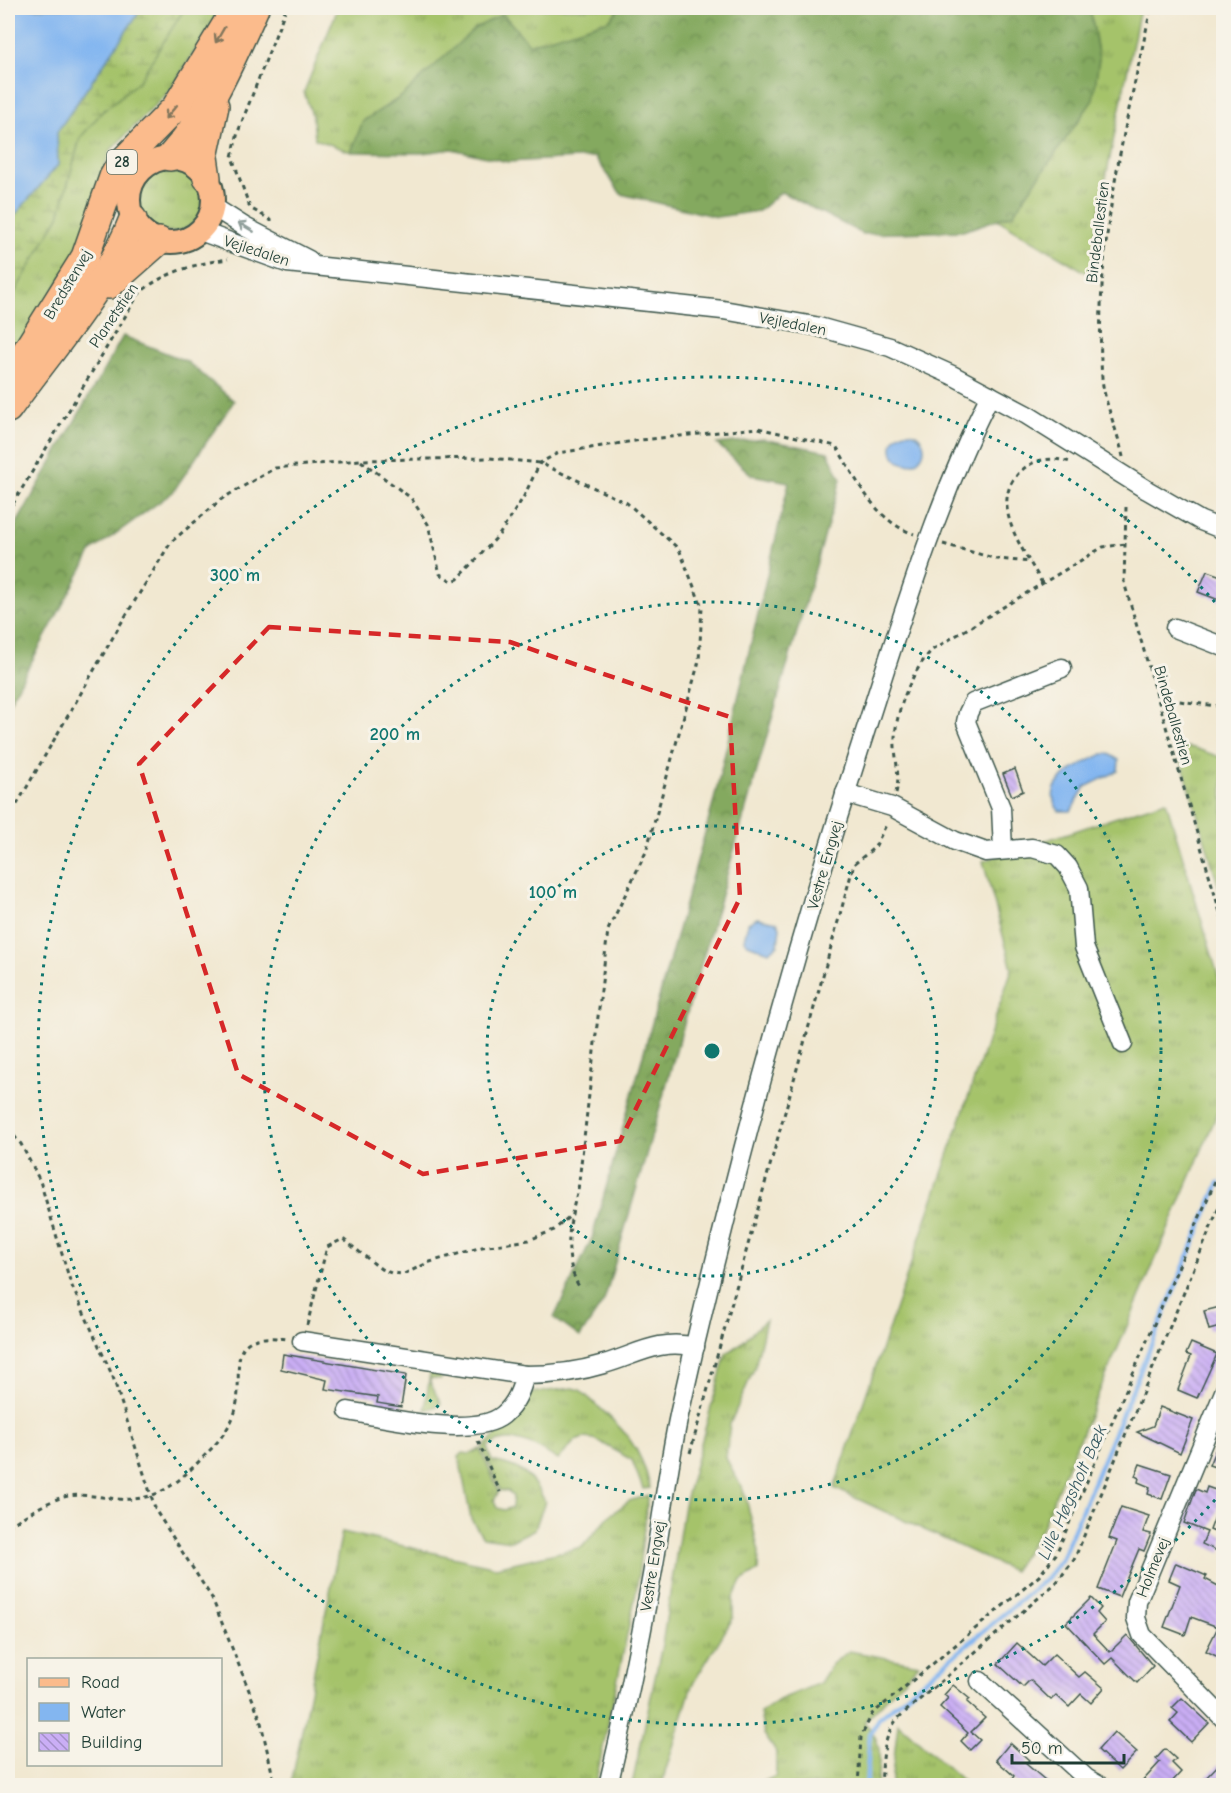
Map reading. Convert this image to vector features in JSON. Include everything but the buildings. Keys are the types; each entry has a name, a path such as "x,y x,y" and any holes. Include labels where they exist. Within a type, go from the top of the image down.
{"highway":[{"name":"Bredstenvej","path":"8,380 85,258 113,177 122,163 175,108 236,8"},
{"name":"28","path":"170,157 188,136 220,87 255,8"},
{"name":"28","path":"207,178 204,157 220,87"},
{"name":"Bredstenvej","path":"8,409 79,312 118,252 133,219"},
{"name":"Bredstenvej","path":"79,312 159,241"}],"main road":[{"path":"170,157 191,163 207,178"},
{"name":"28","path":"133,219 128,201 132,182 143,167 151,162 170,157"},
{"name":"28","path":"207,178 213,196 213,206"},
{"path":"133,219 148,236 159,241 177,242 200,231 213,206"}],"street":[{"name":"Vejledalen","path":"213,206 260,245 287,263 316,264 723,310 815,326 890,347 990,394 1201,521 1224,530"},
{"name":"Vejledalen","path":"200,231 260,245"},
{"name":"Vestre Engvej","path":"609,1785 651,1583 668,1468 695,1347 725,1224 787,994 845,793 928,539 957,464 990,394"},
{"path":"1175,628 1224,647"},
{"path":"1003,850 1001,808 966,722 968,713 973,703 1062,668"},
{"path":"845,793 892,807 955,841 986,852 1032,848 1057,855 1068,867 1079,888 1084,947 1123,1044"},
{"path":"302,1341 525,1375 557,1375 605,1364 663,1344 695,1347"},
{"path":"348,1411 439,1426 466,1426 502,1417 521,1391 525,1375"},
{"name":"Holmevej","path":"1224,1392 1137,1602 1136,1618 1142,1635 1224,1719"},
{"path":"980,1680 1086,1778 1101,1785"}],"path":[{"path":"260,245 272,220 250,208 232,157 238,132 286,8"},
{"name":"Bindeballestien","path":"1124,460 1102,381 1101,299 1109,216 1151,8"},
{"name":"Planetstien","path":"8,512 138,295 151,282 208,263 227,259 250,264 260,245"},
{"path":"360,460 411,498 428,524 440,574 452,581 458,579 499,535 523,498 540,463 558,453 641,440 758,428 836,446 868,499 888,522 903,531 997,559 1030,562"},
{"path":"8,820 120,625 171,542 223,498 275,468 360,460 490,458 540,463 627,503 679,549 702,607 699,661 646,852 608,930 578,1190 570,1216 570,1273 580,1288"},
{"path":"1042,460 1027,466 1017,475 1006,498 1009,522 1042,583"},
{"name":"Bindeballestien","path":"1126,507 1124,582 1224,926"},
{"path":"690,1454 854,864 875,847 884,832 892,807 897,788 896,730 911,679 918,664 932,650 1102,547 1126,544"},
{"path":"1162,704 1179,701 1224,707"},
{"path":"8,1130 21,1144 40,1181 71,1284 113,1377 156,1511 212,1598 260,1718 275,1785"},
{"path":"858,1785 861,1737 872,1714 1039,1576 1056,1554 1224,1160"},
{"path":"881,1785 883,1745 889,1729 898,1718 1056,1583 1074,1560 1224,1195"},
{"path":"8,1526 61,1497 88,1495 123,1500 152,1497 169,1490 212,1448 230,1424 235,1410 237,1369 242,1351 252,1339 267,1336 302,1341 327,1246 333,1242 343,1239 381,1269 390,1273 404,1274 430,1262 482,1246 529,1240 554,1230 570,1216"},
{"path":"475,1434 500,1492"}],"highlighted area":[{"path":"269,627 510,642 730,717 740,898 620,1141 423,1174 238,1074 139,764"}],"green space":[{"path":"142,8 185,8 139,81 101,113 80,138 59,216 8,304 8,223 58,165 57,132"},
{"path":"184,8 222,8 170,90 111,150 96,189 82,244 8,365 8,304 59,216 80,138"},
{"path":"338,8 620,8 609,20 529,45 476,28 401,97 363,121 351,152 315,139 313,118 304,92"},
{"path":"620,8 1090,8 1099,59 1093,100 1013,214 963,231 863,234 781,192 759,211 717,217 621,194 595,157 508,162 452,149 422,153 351,152 363,121 401,97 475,28 503,14 529,44 609,20"},
{"path":"1090,8 1140,8 1096,227 1092,276 997,219 1013,214 1099,59"},
{"path":"165,168 177,168 194,177 201,188 203,200 201,212 194,223 177,232 165,232 153,227 144,218 139,206 139,194 144,182 153,173"},
{"path":"123,336 186,361 234,401 173,492 92,551 8,705 8,539"},
{"path":"763,439 828,452 841,479 604,1301 580,1337 554,1318 592,1238 713,804 789,482 752,475 717,444"},
{"path":"1177,746 1194,748 1223,758 1223,901"},
{"path":"1166,801 1223,992 1223,1100 1041,1529 1013,1571 834,1488 1012,969 983,861"},
{"path":"766,1320 755,1367 730,1424 726,1458 745,1494 759,1552 758,1571 741,1581 733,1599 733,1618 692,1685 663,1779 666,1785 632,1785 662,1645 684,1505 726,1353 738,1346"},
{"path":"430,1373 441,1375 441,1379 431,1378 430,1382 441,1404 427,1410 425,1409"},
{"path":"573,1388 580,1390 615,1422 633,1444 646,1471 650,1488 643,1489 632,1460 595,1439 584,1438 575,1441 558,1460 524,1442 505,1440 496,1442 487,1447 492,1461 511,1466 524,1473 535,1484 545,1501 535,1529 511,1541 483,1537 471,1519 459,1457 463,1453 470,1454 480,1449 499,1492 494,1500 497,1508 504,1510 512,1507 513,1495 508,1491 501,1491 482,1448 513,1420 532,1393"},
{"path":"648,1495 636,1593 595,1785 291,1785 342,1532 496,1567 582,1547 609,1516 629,1501"},
{"path":"849,1651 919,1664 864,1722 878,1744 877,1785 756,1785 776,1776 776,1752 764,1734 760,1713 779,1700 820,1683 832,1664"},
{"path":"898,1723 967,1785 891,1785"}],"water":[{"path":"8,8 142,8 57,132 58,165 8,223"},
{"path":"908,432 919,437 924,448 919,459 908,464 897,459 892,448 897,437"},
{"path":"1103,754 1109,754 1119,760 1118,771 1085,787 1071,811 1059,811 1054,801 1054,791 1058,783 1075,768"},
{"path":"757,918 777,922 780,927 778,945 769,952 748,944 744,940 748,923"}],"waterway":[{"name":"Lille Høgsholt Bæk","path":"866,1786 870,1734 878,1719 1047,1578 1061,1560 1219,1183"}]}
